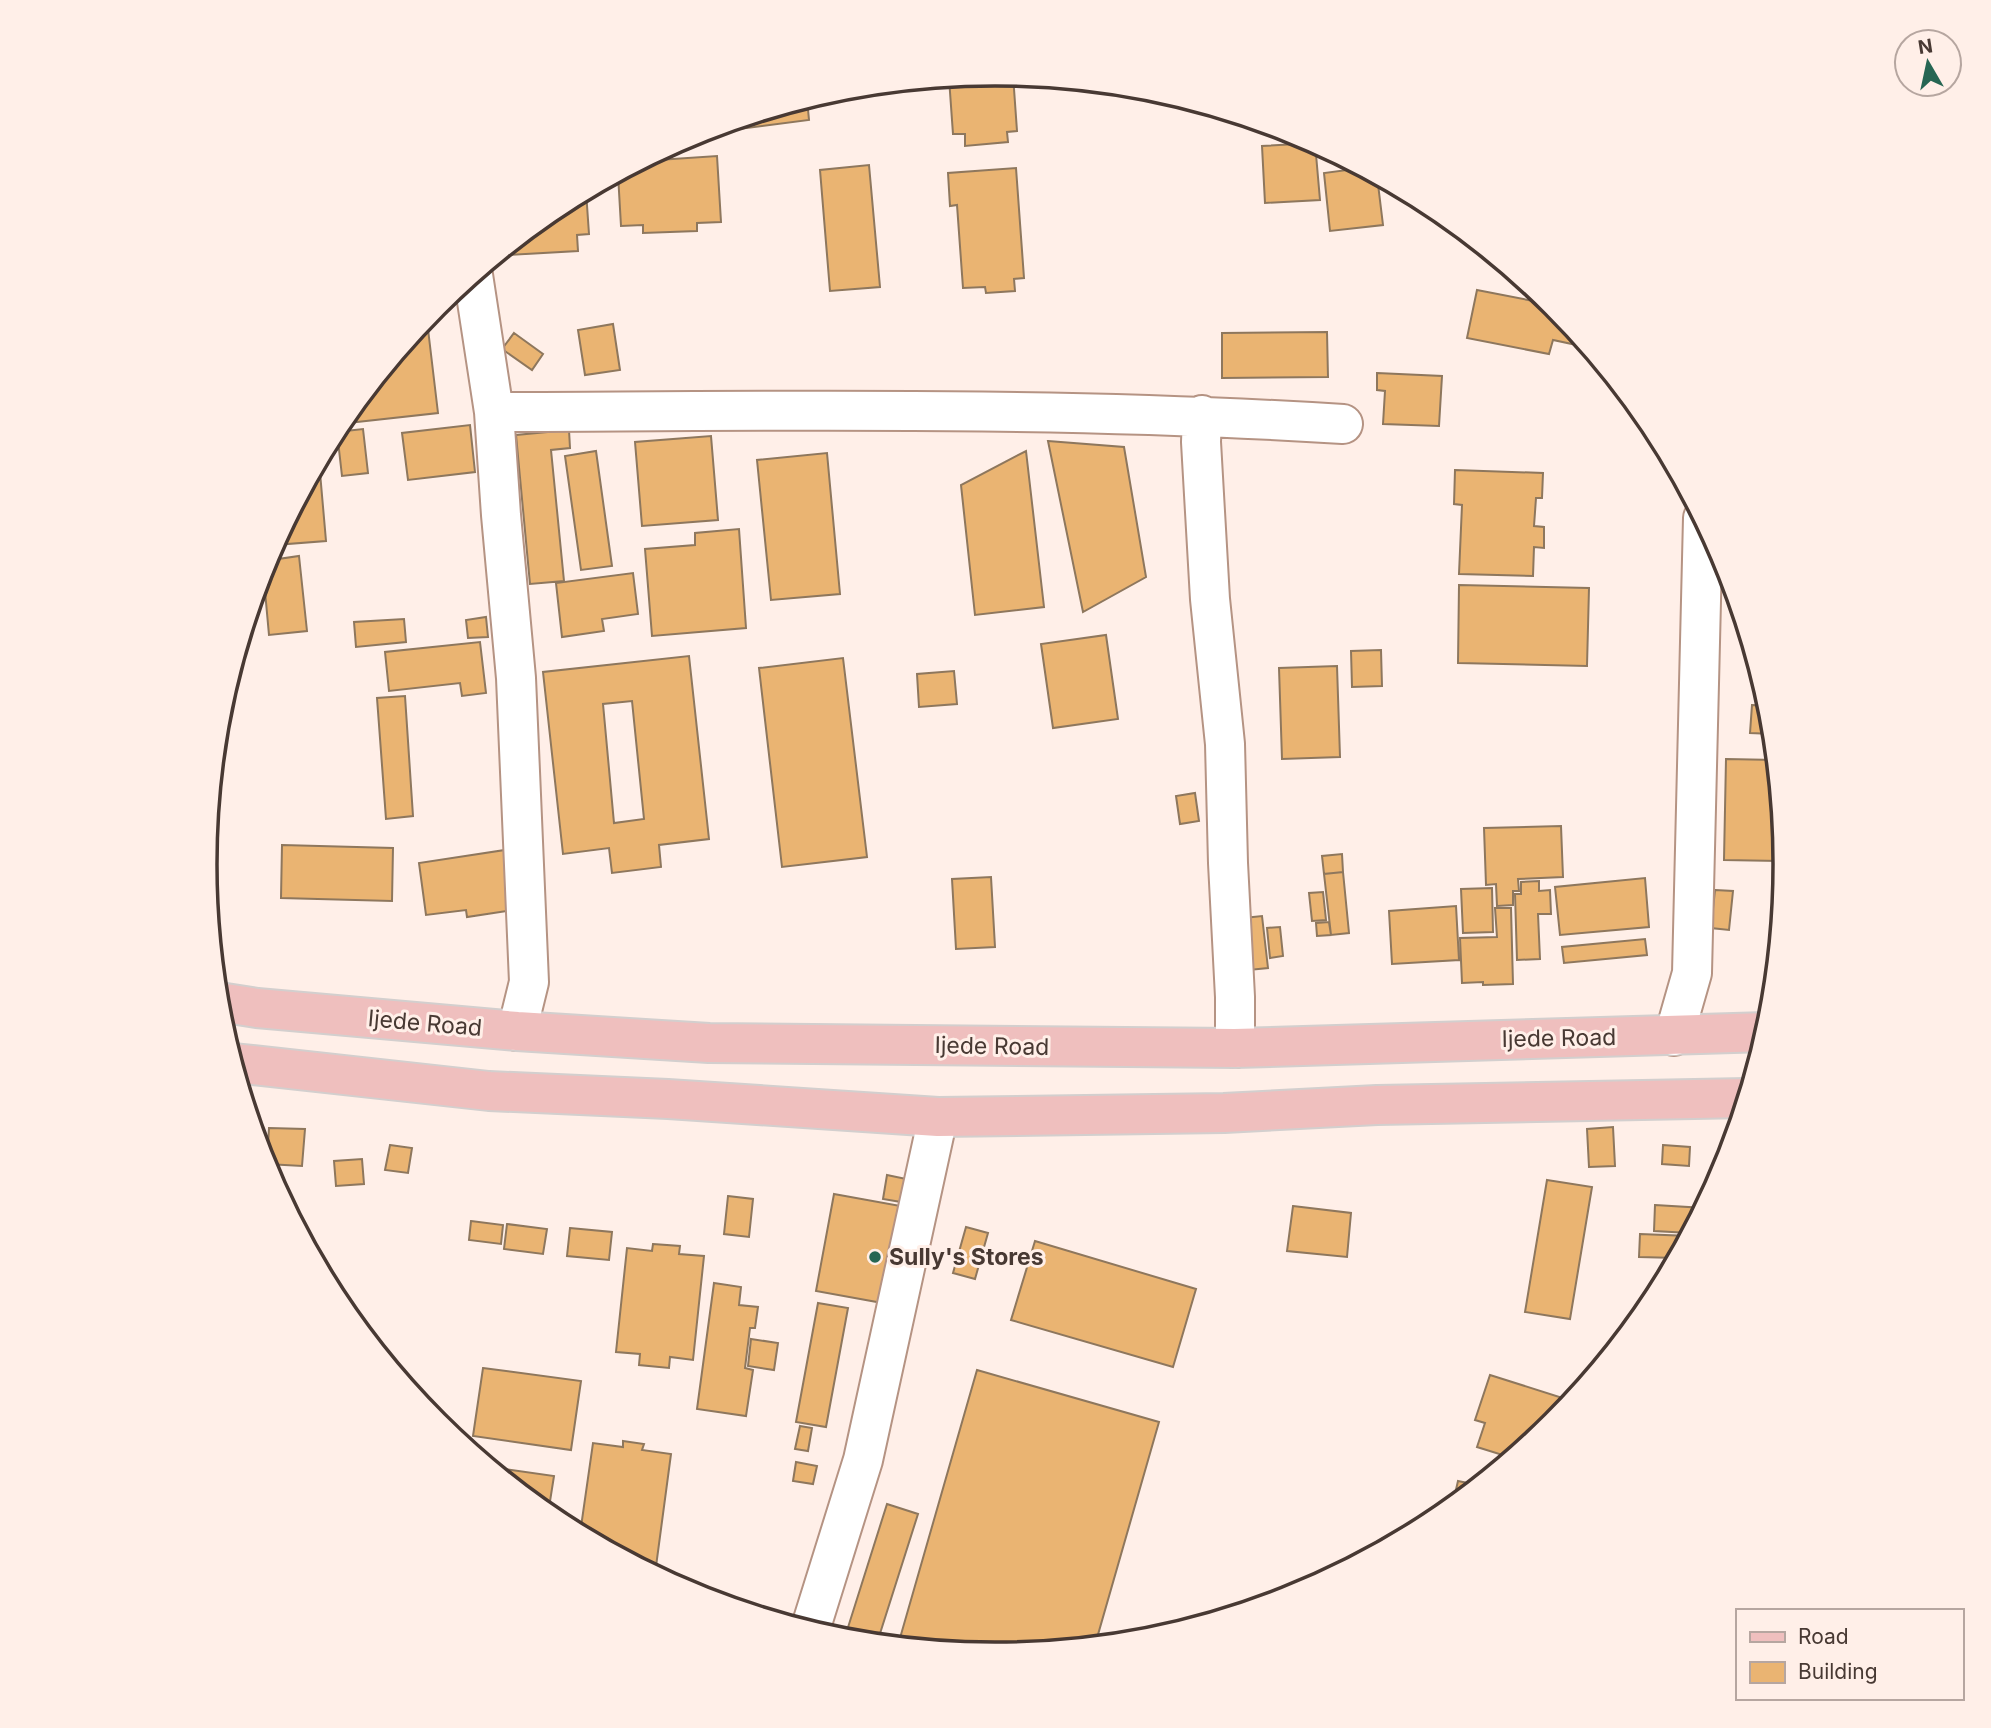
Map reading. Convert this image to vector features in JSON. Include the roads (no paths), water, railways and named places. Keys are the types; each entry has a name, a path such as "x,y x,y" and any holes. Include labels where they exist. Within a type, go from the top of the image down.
{"main road":[{"name":"Ijede Road","path":"230,1004 517,1031 709,1043 1235,1048 1755,1032"},
{"path":"244,1064 489,1091 668,1099 938,1117 1224,1113 1377,1105 1737,1098"}],"street":[{"path":"472,289 494,412 516,678 529,982 517,1031"},
{"path":"494,412 963,410 1202,415 1343,424"},
{"path":"1202,415 1201,443 1210,599 1225,744 1235,1048"},
{"path":"1674,1035 1692,973 1702,540"},
{"path":"813,1620 863,1460 938,1117"}],"place":[{"name":"Sully's Stores","path":"875,1257"}]}
